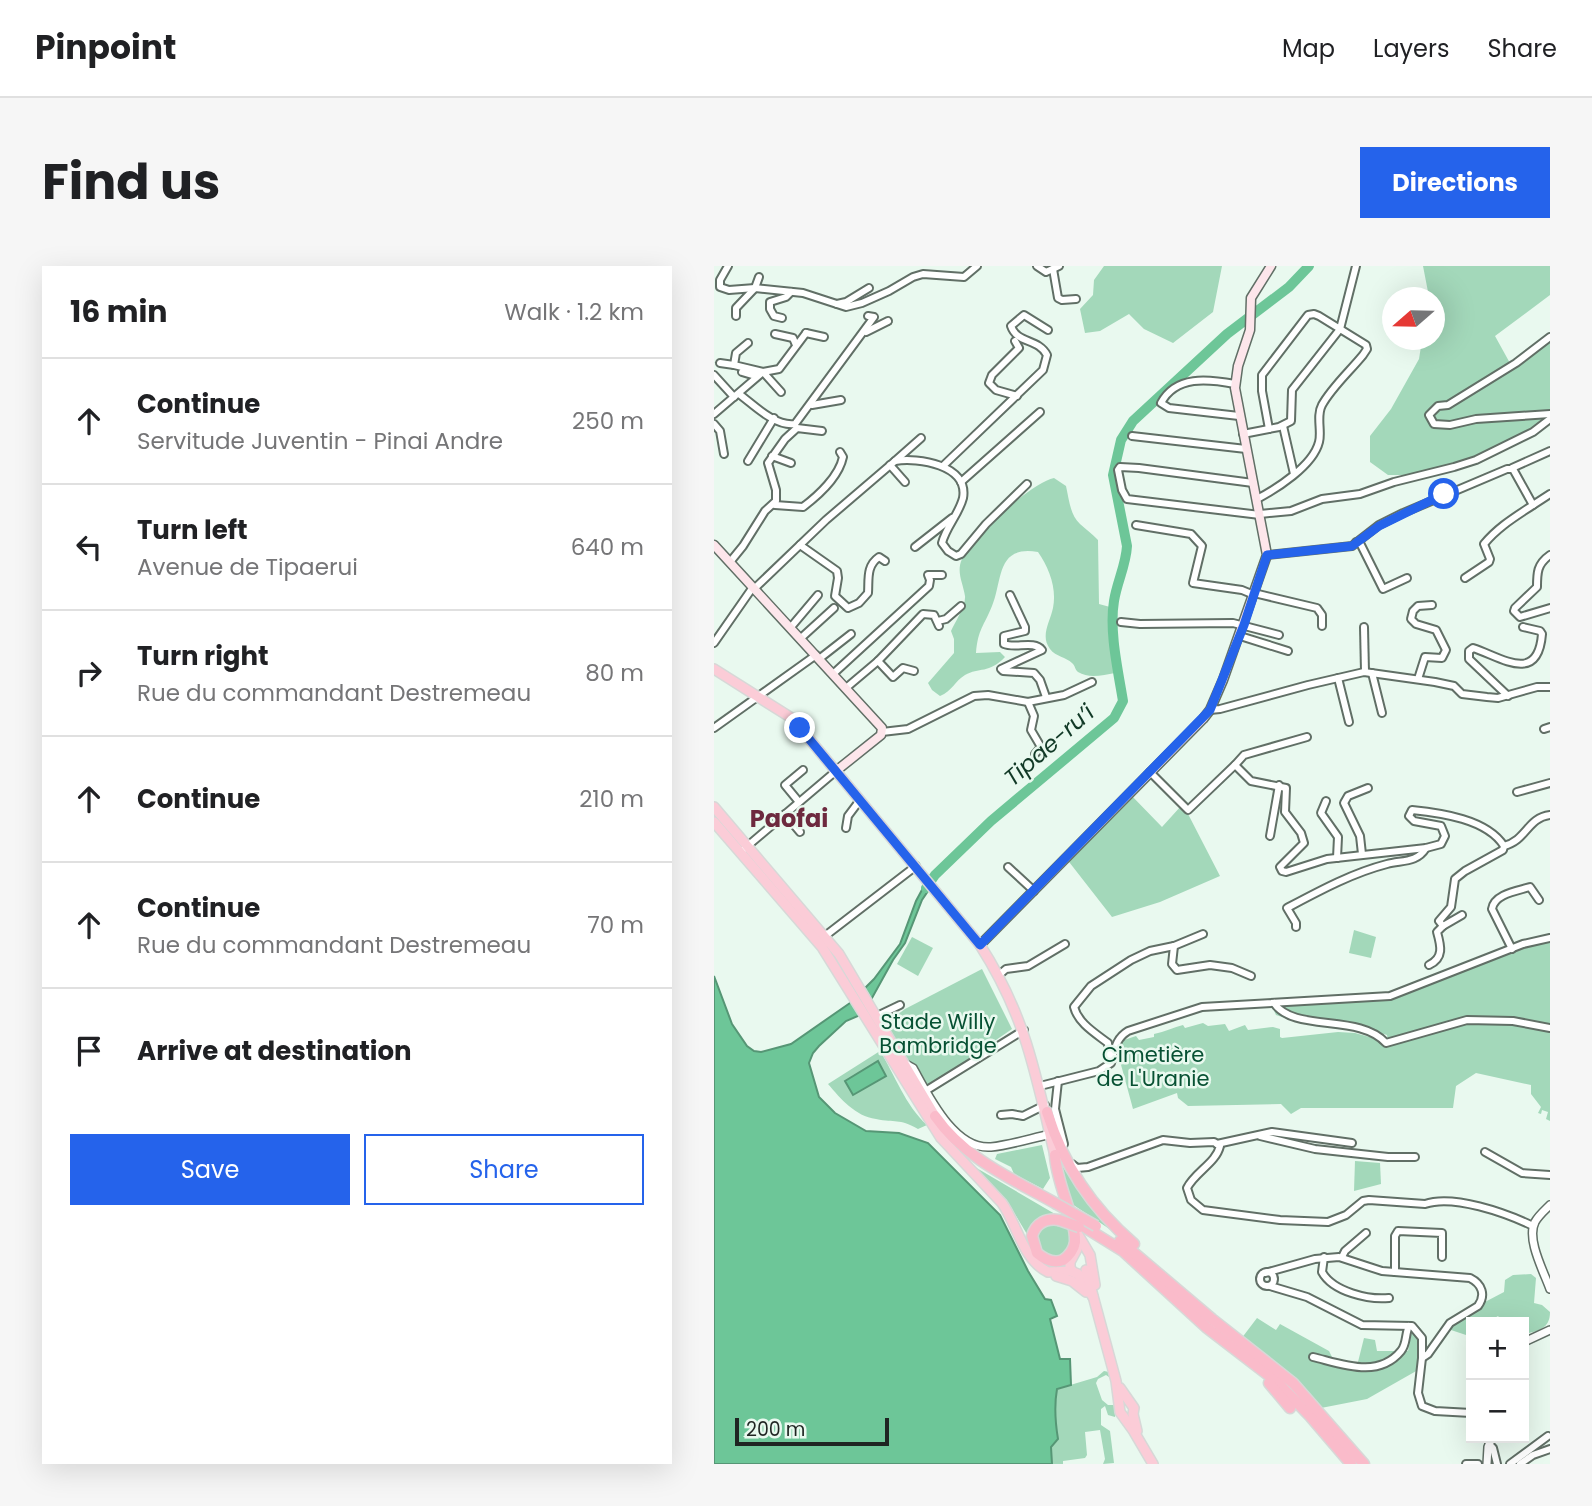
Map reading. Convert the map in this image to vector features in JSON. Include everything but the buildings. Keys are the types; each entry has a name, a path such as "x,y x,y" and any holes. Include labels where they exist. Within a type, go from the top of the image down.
{"highway":[{"path":"1046,1108 1065,1161 1087,1196 1103,1216 1156,1264 1176,1287"},
{"path":"934,1121 976,1158 1128,1247 1212,1319 1293,1383 1364,1464"},
{"path":"1042,1257 1053,1261 1063,1260 1074,1245 1055,1155"},
{"path":"1054,1206 1079,1228"},
{"path":"1077,1265 1050,1265 1042,1257 1032,1243 1034,1231 1043,1221 1059,1220 1079,1228 1098,1231 1133,1259 1198,1321 1288,1392 1349,1464"},
{"path":"1245,1356 1290,1408"},
{"path":"1316,1436 1349,1464"}],"main road":[{"path":"980,945 1210,710 1240,636 1267,555 1235,384 1250,323 1251,298 1271,266"},
{"path":"714,545 879,723 882,732 836,771"},
{"path":"714,669 790,717 940,894 980,945 999,975 1024,1030 1046,1108 1055,1155 1092,1262 1098,1314"},
{"path":"714,807 743,849 856,990 904,1062 934,1121"},
{"path":"714,822 825,936 856,990"},
{"path":"873,1015 953,1153 1002,1203 1033,1261 1048,1272 1077,1284 1094,1300"},
{"path":"1079,1228 1077,1265 1094,1300 1126,1413"},
{"path":"1048,1272 1077,1265"},
{"path":"1115,1381 1129,1403 1122,1405 1153,1464"}],"street":[{"path":"728,266 720,281 721,288 791,292 844,307 856,306 913,277 923,274 964,277 977,266"},
{"path":"1037,266 1043,271 1056,268 1058,298 1076,299"},
{"path":"1243,434 1283,426 1292,419 1292,390 1340,330 1356,266"},
{"path":"736,316 736,308 755,288 760,277"},
{"path":"836,304 846,302 869,288"},
{"path":"782,318 774,316 770,302 786,297 791,292"},
{"path":"1257,499 1278,488 1310,458 1319,443 1321,407 1368,348 1366,345 1319,316 1310,314 1262,375 1269,429"},
{"path":"944,467 1043,370 1047,355 1038,344 1016,335 1011,326 1024,315 1048,330"},
{"path":"714,375 737,396 774,418 795,424 874,316 868,316"},
{"path":"864,332 888,321"},
{"path":"804,325 806,333"},
{"path":"806,333 824,337"},
{"path":"741,372 752,375 779,369 806,333"},
{"path":"775,334 793,338 796,345"},
{"path":"1550,337 1516,363 1448,405 1438,406 1429,415 1434,424 1450,425 1476,419 1550,417"},
{"path":"1015,341 1019,348 992,375 989,383 996,390 1017,396"},
{"path":"734,365 736,354 748,342"},
{"path":"720,363 763,372 781,392"},
{"path":"716,409 737,396 763,372"},
{"path":"1235,384 1209,380 1184,382 1161,403 1169,408 1239,416"},
{"path":"810,406 841,400"},
{"path":"961,482 1040,412"},
{"path":"1253,482 1125,467 1118,470 1127,499 1260,515 1291,511 1322,499 1360,494 1476,460 1533,432 1550,417"},
{"path":"748,461 774,418"},
{"path":"714,424 720,431 724,454"},
{"path":"1283,426 1294,474"},
{"path":"768,460 797,428 822,431"},
{"path":"1132,436 1246,449"},
{"path":"714,643 754,587 921,438"},
{"path":"1267,555 1347,547 1402,513 1550,451"},
{"path":"730,562 768,508 775,505 803,507 809,502 835,475 841,463 840,452"},
{"path":"768,460 791,463"},
{"path":"768,460 776,490 775,505"},
{"path":"893,463 909,460 944,467 961,482 964,487 960,508 942,542 948,551 956,555 961,554 986,524 1027,484"},
{"path":"893,463 905,482"},
{"path":"1512,468 1533,505"},
{"path":"1465,578 1489,562 1484,544 1503,524 1550,494"},
{"path":"915,547 940,529 960,508"},
{"path":"1136,525 1190,533 1195,538 1202,546 1193,583 1242,590 1317,608 1322,615 1322,626"},
{"path":"1356,542 1362,545 1383,589 1407,578"},
{"path":"800,545 836,571 838,578 835,596 848,608 859,603 868,593 868,575 875,560 879,557 885,561"},
{"path":"1550,555 1536,572 1537,587 1514,611 1520,617 1550,608"},
{"path":"833,674 929,586 928,575 942,575"},
{"path":"791,627 818,595"},
{"path":"1010,595 1025,631 1004,636 1004,644 1010,647 1035,645 1042,650 1001,669 1034,673 1041,680 1045,697"},
{"path":"1418,679 1424,657 1442,658 1447,650 1436,630 1416,624 1411,619 1418,606 1432,605"},
{"path":"846,688 878,661 923,614 932,613 938,624 961,606"},
{"path":"801,638 834,608"},
{"path":"1121,622 1213,622 1244,625 1279,635"},
{"path":"1508,696 1469,659 1469,651 1473,648 1498,660 1512,663 1533,659 1540,652 1542,634 1540,631 1523,627"},
{"path":"1364,628 1368,673 1382,713"},
{"path":"714,728 851,634"},
{"path":"1240,636 1288,651"},
{"path":"878,661 892,677 903,668 914,671"},
{"path":"1210,710 1368,673 1418,679 1454,687 1462,694 1487,697 1508,696 1537,687 1550,687"},
{"path":"1338,678 1349,722"},
{"path":"882,732 908,729 927,722 974,696 989,695 1028,702 1064,695 1092,682"},
{"path":"1028,702 1034,716 1031,730 1041,747 1035,754"},
{"path":"1150,772 1188,810 1244,755 1307,737"},
{"path":"1235,765 1251,781 1286,788 1285,812 1301,833 1304,843 1280,867 1282,871 1337,858 1441,844 1444,831 1435,824 1413,820 1409,816 1412,810 1444,815 1476,825 1491,833 1504,846"},
{"path":"799,802 785,785 803,771"},
{"path":"743,849 836,771"},
{"path":"1517,792 1550,783"},
{"path":"1270,836 1279,785"},
{"path":"1362,855 1360,836 1345,803 1348,796 1367,788"},
{"path":"846,828 849,816 860,800"},
{"path":"1326,801 1321,813 1338,837 1337,858"},
{"path":"785,814 800,831"},
{"path":"1443,926 1439,921 1451,907 1455,879 1500,854 1504,846 1516,843 1539,818 1550,815"},
{"path":"1296,928 1287,908 1353,875 1388,863 1416,859 1426,848"},
{"path":"825,936 916,866"},
{"path":"1008,867 1034,891"},
{"path":"1512,949 1493,904 1497,898 1530,887 1539,900"},
{"path":"1429,965 1435,962 1442,945 1437,932 1462,915"},
{"path":"1106,1066 1109,1045 1076,1014 1074,1007 1084,992 1139,955 1174,946 1203,934"},
{"path":"1040,1086 1099,1071 1112,1060 1115,1046 1121,1036 1141,1026 1202,1007 1390,996 1512,949 1550,938"},
{"path":"999,975 1006,970 1028,965 1065,944"},
{"path":"1174,946 1172,964 1177,970 1210,965 1232,968 1251,976"},
{"path":"1274,1003 1290,1016 1346,1025 1373,1033 1386,1043 1467,1020 1513,1021 1550,1028"},
{"path":"873,1015 900,1005"},
{"path":"927,1090 1024,1030"},
{"path":"904,1062 913,1068 948,1127 983,1147 1051,1134"},
{"path":"1058,1081 1055,1109 1057,1119 1068,1158 1077,1168 1095,1165 1163,1140 1203,1143 1211,1141 1220,1146 1218,1153 1189,1185 1188,1195 1203,1210 1265,1219 1328,1222 1336,1220 1363,1201 1425,1204 1438,1200 1476,1204 1534,1226"},
{"path":"1001,1115 1023,1116 1046,1108"},
{"path":"1217,1144 1272,1132 1352,1143"},
{"path":"1260,1136 1315,1149 1388,1157 1415,1157"},
{"path":"1485,1152 1522,1172 1550,1175"},
{"path":"1550,1205 1534,1226 1537,1257 1550,1289"},
{"path":"1395,1272 1395,1236 1398,1231 1442,1233 1442,1257"},
{"path":"1342,1257 1345,1251 1366,1233"},
{"path":"1324,1257 1322,1272 1329,1281 1360,1296 1390,1298"},
{"path":"1284,1268 1274,1283 1264,1286 1261,1282 1261,1276 1265,1273 1324,1257 1342,1257 1374,1269 1465,1277 1476,1282 1482,1291 1478,1306 1450,1323 1428,1354 1422,1357"},
{"path":"1265,1273 1274,1283 1362,1325 1409,1326 1421,1335 1422,1357 1418,1393 1422,1406 1435,1411 1466,1413"},
{"path":"1314,1357 1359,1368 1375,1367 1401,1351 1409,1326"},
{"path":"1529,1340 1550,1329"},
{"path":"1510,1464 1548,1436"},
{"path":"1488,1464 1489,1443"},
{"path":"1490,1443 1497,1464"},
{"path":"1520,1464 1533,1455 1550,1449"},
{"path":"1466,1464 1478,1464"}],"green space":[{"path":"1104,266 1222,266 1213,312 1173,343 1144,329 1129,314 1100,331 1085,333 1080,309 1093,295 1094,280"},
{"path":"1423,266 1550,266 1550,295 1495,336 1511,365 1550,338 1550,422 1509,445 1428,475 1388,475 1370,462 1370,436 1391,409 1419,359 1420,350 1445,350 1445,287 1427,287"},
{"path":"1054,478 1066,486 1074,516 1098,540 1099,604 1110,607 1110,643 1115,673 1096,676 1082,674 1070,661 1050,649 1046,634 1054,601 1051,578 1038,552 1024,551 1008,559 1003,566 977,645 976,653 1000,652 1005,657 994,666 965,675 940,696 928,683 954,653 951,631 965,600 960,573 962,559 977,538 1003,512 1031,490"},
{"path":"1129,793 1162,827 1181,806 1187,812 1220,876 1160,902 1112,917 1066,858"},
{"path":"1354,930 1376,937 1371,958 1349,953"},
{"name":"Cimetière de L'Uranie","path":"1550,936 1550,1121 1546,1119 1548,1112 1542,1110 1541,1114 1538,1113 1541,1107 1531,1094 1531,1085 1476,1073 1456,1086 1453,1108 1301,1108 1291,1114 1281,1104 1188,1106 1178,1098 1177,1093 1133,1109 1117,1050 1124,1040 1136,1036 1139,1040 1154,1037 1154,1034 1183,1025 1185,1028 1203,1023 1208,1026 1225,1024 1229,1031 1245,1025 1248,1030 1273,1027 1280,1029 1282,1038 1338,1032 1355,1033 1388,1042 1387,1035 1351,1024 1288,1019 1276,1015 1270,1002 1385,997"},
{"path":"912,937 933,948 918,976 897,964"},
{"name":"Stade Willy Bambridge","path":"982,969 1012,1029 929,1086 922,1081 886,1023 905,1009"},
{"path":"880,1051 906,1099 927,1125 918,1129 901,1122 868,1117 849,1106 828,1084"},
{"path":"1042,1145 1050,1178 1043,1189 1014,1174 1011,1167 995,1159 997,1154"},
{"path":"1059,1161 1077,1188 1123,1238 1072,1204"},
{"path":"1355,1161 1380,1163 1381,1184 1354,1191"},
{"path":"968,1163 1055,1214 1049,1216 1031,1241 1009,1204"},
{"path":"1052,1221 1069,1227 1070,1234 1068,1247 1056,1256 1042,1253 1037,1240 1039,1231"},
{"path":"1531,1274 1536,1278 1534,1303 1542,1305 1550,1312 1545,1326 1529,1333 1529,1317 1466,1317 1466,1335 1451,1330 1452,1323 1504,1292 1505,1280 1513,1275"},
{"path":"1257,1318 1276,1330 1280,1324 1329,1351 1333,1359 1357,1366 1364,1338 1375,1340 1377,1351 1408,1351 1412,1330 1418,1326 1426,1340 1425,1366 1367,1399 1321,1408 1241,1339"},
{"path":"1104,1371 1109,1372 1112,1379 1106,1375 1096,1383 1102,1400 1108,1405 1116,1405 1115,1417 1108,1415 1105,1406 1101,1409 1101,1425 1110,1431 1114,1463 1103,1464 1105,1459 1100,1430 1085,1432 1085,1458 1052,1464 1051,1447 1058,1440 1054,1407 1057,1389 1097,1377"}],"shaded area":[{"path":"924,886 928,891 905,943 872,998 858,1016 846,1021 819,1046 809,1063 819,1097 835,1113 866,1131 899,1133 928,1143 1000,1215 1028,1271 1045,1299 1051,1300 1057,1316 1050,1319 1060,1359 1070,1359 1071,1385 1057,1389 1055,1414 1058,1439 1051,1447 1052,1464 714,1464 714,976 732,1024 747,1046 761,1052 791,1044 850,1003 874,979 900,944"},
{"path":"878,1061 886,1076 853,1095 845,1081"}],"waterway":[{"name":"Tipae-ru’i","path":"926,888 935,875 991,821 1114,718 1123,701 1115,651 1113,613 1127,546 1113,475 1121,440 1133,421 1227,334 1289,287 1309,266"}],"district":[{"name":"Paofai","path":"789,819"}],"route":[{"path":"800,728 980,945 1210,710 1244,625 1267,555 1352,546 1402,513 1444,494"}]}
